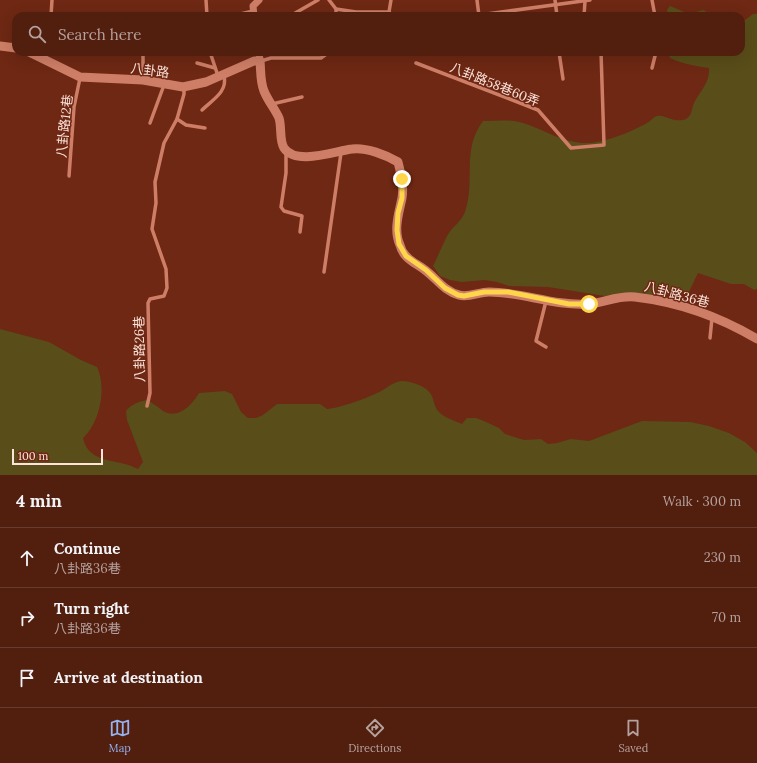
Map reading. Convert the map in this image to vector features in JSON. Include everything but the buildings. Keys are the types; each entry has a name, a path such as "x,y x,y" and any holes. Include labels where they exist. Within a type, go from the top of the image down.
{"street":[{"path":"253,12 253,6 259,0"},
{"path":"0,46 12,48"},
{"name":"八卦路","path":"37,56 80,77 143,80 164,85 183,87 221,76 254,61 260,56"},
{"path":"260,56 261,80 265,92 279,120 283,146 286,150"},
{"name":"八卦路36巷","path":"286,150 298,156 322,156 353,149 368,151 390,157 398,162 402,179 402,198 398,213 397,230 399,244 406,256 426,270 445,288 458,295 464,296 484,292 508,292 569,304 589,304 617,297 633,296 658,301 712,317 757,339"}],"lane":[{"path":"51,12 52,0"},
{"path":"206,0 207,12"},
{"path":"297,12 318,0"},
{"path":"329,0 336,9 356,12 389,12 391,0"},
{"path":"477,0 478,12"},
{"path":"555,0 557,12"},
{"path":"510,12 590,0"},
{"path":"652,0 654,12"},
{"path":"584,12 585,1"},
{"path":"143,56 143,80"},
{"path":"202,110 223,90 225,81 215,68 211,56"},
{"path":"260,56 271,58 321,58 324,56"},
{"path":"560,56 563,79"},
{"name":"八卦路58巷60弄","path":"416,63 538,110 571,148 604,145 601,56"},
{"path":"652,68 655,56"},
{"path":"197,63 215,68"},
{"name":"八卦路12巷","path":"70,176 74,107 80,77"},
{"path":"150,122 164,85"},
{"name":"八卦路26巷","path":"147,406 150,393 148,303 150,300 164,296 167,288 166,269 152,230 156,203 155,182 164,143 178,119 184,94 183,87"},
{"path":"272,104 302,97"},
{"path":"178,119 186,125 205,128"},
{"path":"286,150 286,173 281,207 284,211 302,216 300,232"},
{"path":"324,272 341,151"},
{"path":"546,347 536,341 547,300"},
{"path":"710,338 712,317"}],"shaded area":[{"path":"670,6 684,12 667,12"},
{"path":"703,10 707,12 696,12"},
{"path":"753,14 757,14 757,289 754,290 744,284 731,284 698,273 688,294 605,296 548,287 509,286 485,280 462,282 450,280 440,276 433,266 447,236 465,212 468,200 472,143 476,132 483,121 503,120 518,122 560,138 576,142 591,143 625,134 657,116 675,120 686,119 690,116 694,103 706,83 709,68 675,60 670,58 669,56 745,56 745,20"},
{"path":"0,329 49,342 97,367 101,384 100,404 94,423 83,438 86,447 91,453 105,460 138,469 143,462 127,420 126,411 133,405 147,400 163,411 174,414 184,410 193,402 199,393 225,391 232,394 241,412 248,418 256,418 263,415 277,404 320,404 327,409 338,407 366,398 395,383 406,381 419,385 429,391 437,410 454,421 462,424 467,418 476,418 499,428 505,434 524,440 541,439 548,444 571,439 589,441 642,421 690,422 709,426 729,433 745,442 757,453 757,475 0,475"}],"route":[{"path":"402,179 402,198 398,213 397,230 399,244 406,256 426,270 445,288 458,295 464,296 484,292 508,292 569,304 589,304"}]}
